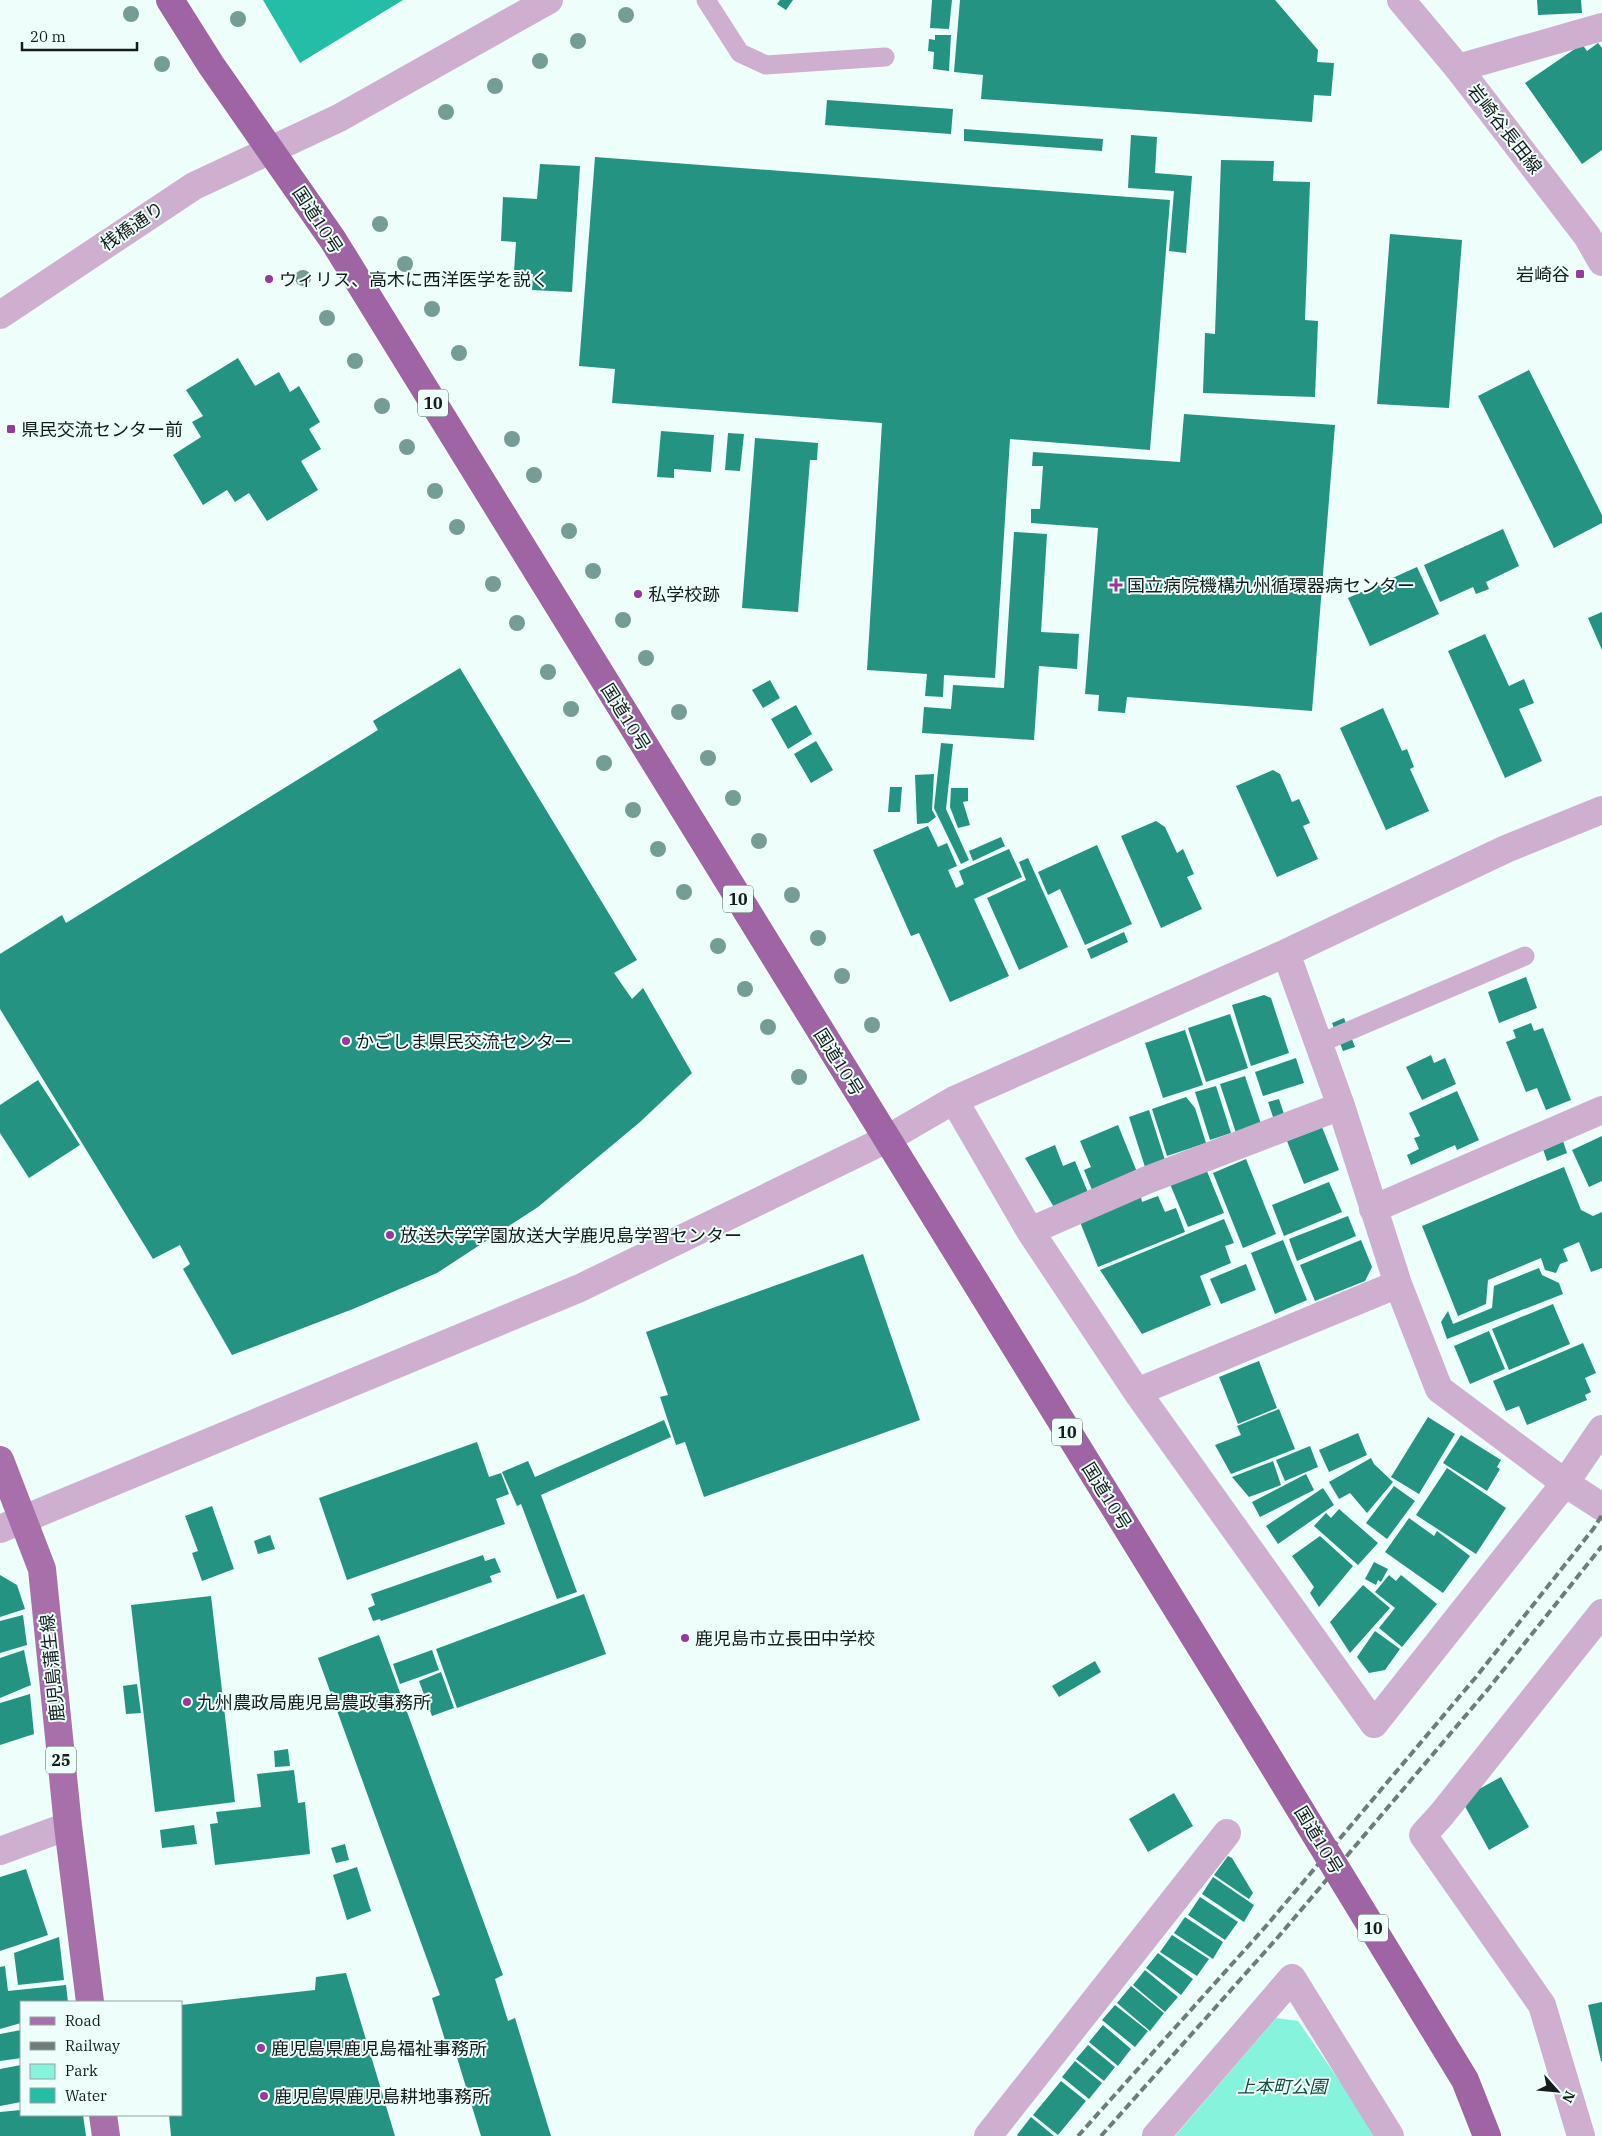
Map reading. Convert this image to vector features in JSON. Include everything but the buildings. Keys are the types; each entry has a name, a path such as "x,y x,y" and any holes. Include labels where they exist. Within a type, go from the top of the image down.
{"highway":[{"name":"国道10号","path":"170,0 211,65 328,233 1248,1724 1466,2080 1487,2136"}],"main road":[{"name":"鹿児島蒲生線","path":"0,1460 12,1525 42,1569 68,1826 90,2001"},
{"path":"103,2116 106,2136"}],"street":[{"name":"桟橋通り","path":"0,315 194,186 338,118 549,0"},
{"name":"岩崎谷長田線","path":"1402,0 1458,68 1587,236 1602,262"},
{"path":"1458,68 1602,27"},
{"path":"12,1525 580,1288 887,1139 954,1100 1286,953 1506,849 1602,810"},
{"path":"1286,953 1340,1106 1398,1284 1439,1390 1564,1483 1602,1507"},
{"path":"954,1100 1030,1231 1137,1392 1374,1724 1564,1483 1602,1429"},
{"path":"1030,1231 1147,1180 1340,1106"},
{"path":"1373,1209 1602,1110"},
{"path":"1137,1392 1398,1284"},
{"path":"1581,2136 1542,2005 1423,1835 1442,1814 1602,1613"},
{"path":"0,1851 68,1826"},
{"path":"988,2136 1227,1833"},
{"path":"1156,2136 1292,1978 1390,2136"}],"lane":[{"path":"706,0 740,53 766,65 885,57"},
{"path":"1318,1044 1525,956"}],"green space":[{"name":"上本町公園","path":"1276,2018 1298,2021 1378,2136 1175,2136"}],"water":[{"path":"263,0 403,0 300,63"}],"railway":[{"path":"1078,2136 1267,1925 1476,1677 1594,1528 1602,1515"},
{"path":"1101,2136 1279,1936 1489,1688 1602,1546"}],"place":[{"name":"岩崎谷","path":"1580,274"},
{"name":"ウィリス、高木に西洋医学を説く","path":"269,279"},
{"name":"県民交流センター前","path":"11,429"},
{"name":"国立病院機構九州循環器病センター","path":"1116,585"},
{"name":"私学校跡","path":"638,594"},
{"name":"かごしま県民交流センター","path":"346,1041"},
{"name":"放送大学学園放送大学鹿児島学習センター","path":"390,1235"},
{"name":"鹿児島市立長田中学校","path":"685,1638"},
{"name":"九州農政局鹿児島農政事務所","path":"187,1702"},
{"name":"鹿児島県鹿児島福祉事務所","path":"261,2048"},
{"name":"鹿児島県鹿児島耕地事務所","path":"264,2096"}]}
